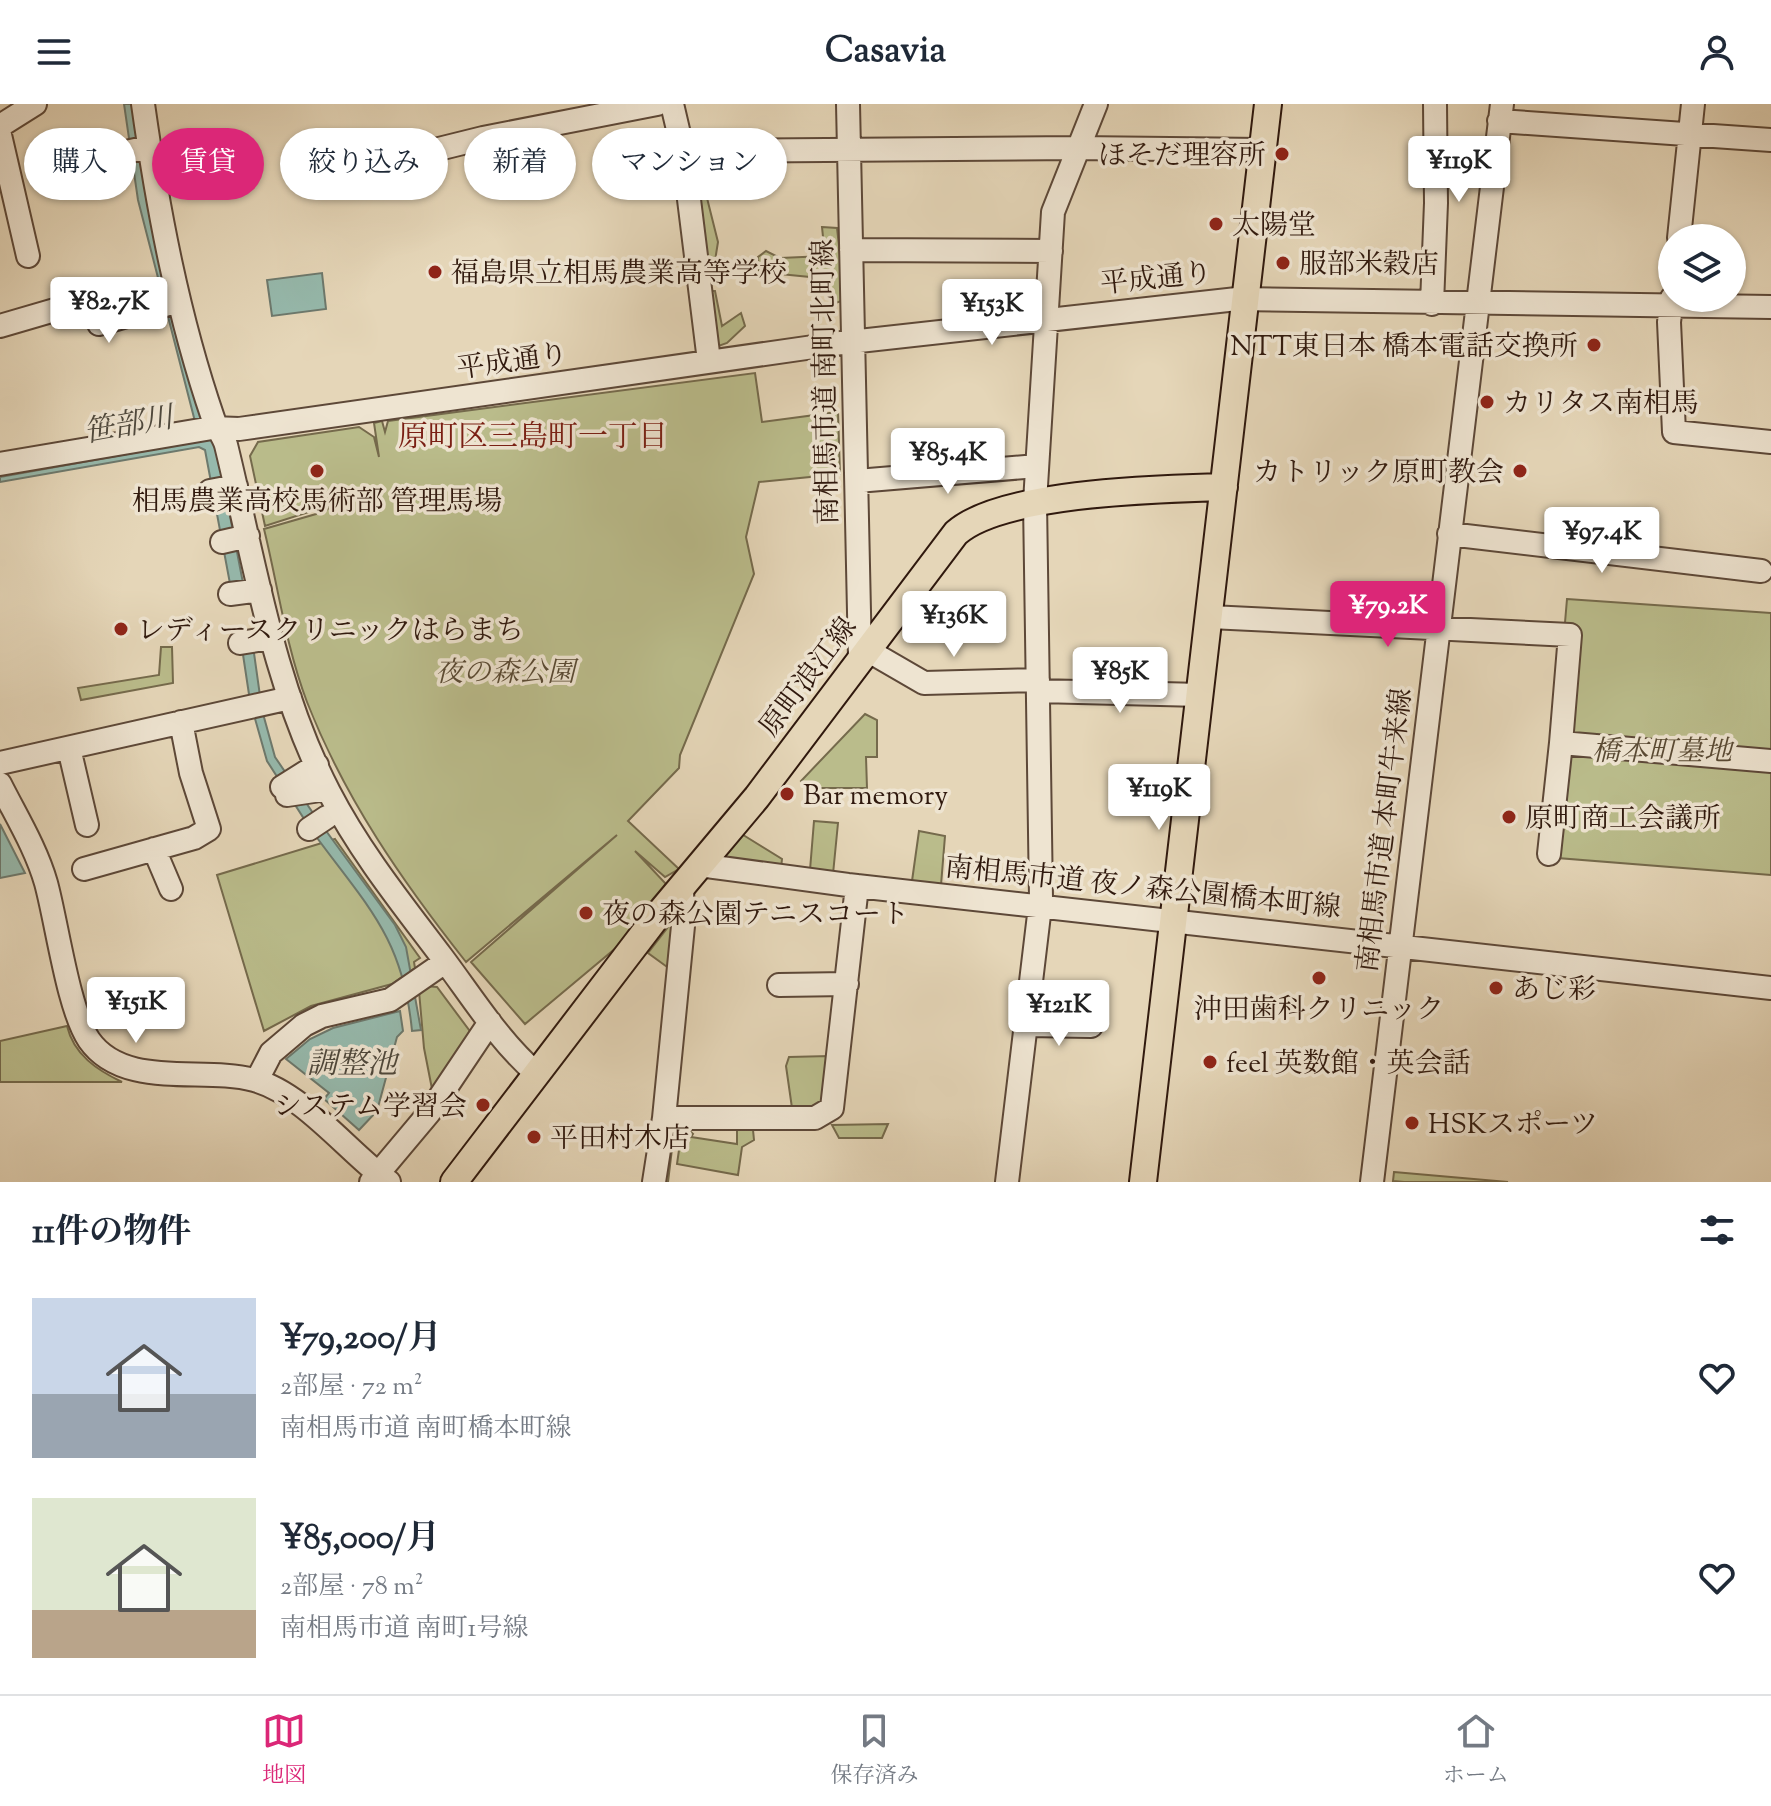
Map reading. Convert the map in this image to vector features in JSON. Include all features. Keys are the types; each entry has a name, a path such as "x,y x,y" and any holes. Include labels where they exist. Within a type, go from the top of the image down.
{"main road":[{"path":"1143,1182 1268,104"},
{"name":"原町浪江線","path":"454,1182 682,885 757,797 956,533 981,517 1035,502 1224,487"}],"street":[{"path":"0,126 35,104"},
{"path":"143,104 142,150 173,303 215,429 255,641 290,698 327,789 376,869 490,1022 537,1074"},
{"path":"448,147 657,104"},
{"path":"672,104 678,128"},
{"name":"南相馬市道 南町北町線","path":"848,104 864,654"},
{"path":"1007,1182 1040,904 1035,502 1054,208 1096,104"},
{"path":"1432,304 1436,203 1435,104"},
{"path":"1680,224 1693,104"},
{"path":"1500,112 1690,135 1771,140"},
{"name":"南相馬市道 本町牛来線","path":"1372,1182 1500,112"},
{"path":"0,135 28,256"},
{"path":"136,151 142,150"},
{"path":"787,151 1263,150"},
{"path":"689,200 709,361"},
{"path":"851,250 1051,251"},
{"path":"0,326 89,300 99,324 173,303"},
{"name":"平成通り","path":"0,464 215,429 239,429 853,341 1047,318 1246,301 1432,304 1476,312 1658,303"},
{"name":"平成通り","path":"1746,306 1771,307"},
{"path":"1671,312 1670,399 1674,408 1674,432 1771,442"},
{"path":"857,481 1037,466"},
{"path":"1449,534 1761,571"},
{"path":"1210,617 1570,635 1549,854"},
{"path":"864,654 924,683 1038,685 1201,695"},
{"path":"0,763 290,698"},
{"path":"84,869 194,838 209,829 191,773 181,722"},
{"path":"1561,743 1771,761"},
{"path":"69,748 87,825"},
{"path":"317,765 291,789 327,789"},
{"path":"0,784 46,881 82,1026 99,1052 115,1064 135,1069 257,1080 292,1099 379,1179 429,1113 490,1022"},
{"path":"154,849 171,889"},
{"name":"南相馬市道 夜ノ森公園橋本町線","path":"699,865 857,886 1040,904 1771,988"},
{"path":"654,1182 664,1118 684,912 682,885"},
{"path":"664,1118 815,1118 826,1113 835,1102 857,886"},
{"path":"257,1080 271,1053 304,1025 322,1016 390,1000 445,962"},
{"path":"779,985 847,984"},
{"path":"1026,1025 1091,1026"}],"green space":[{"path":"692,200 708,200 718,242 713,273 702,275"},
{"path":"822,227 837,228 845,300 835,303 820,278 759,272 758,257 766,251 780,258 825,256"},
{"path":"704,291 715,291 722,326 741,313 745,326 727,343 713,348"},
{"name":"夜の森公園","path":"755,373 762,422 838,412 840,474 759,482 746,537 754,574 680,755 679,768 628,821 679,869 665,877 635,851 666,884 623,942 525,1024 471,962 617,835 466,962 398,870 357,806 322,738 293,660 264,529 323,512 337,503 265,526 250,456 258,442 359,427 374,437 379,457 374,423 382,421 385,432 388,421"},
{"name":"橋本町墓地","path":"1567,599 1771,613 1771,875 1545,857"},
{"path":"161,647 172,647 173,683 81,700 78,688 159,675"},
{"path":"865,714 877,720 877,757 866,757 867,788 807,788 801,781"},
{"path":"814,821 838,823 833,874 810,870"},
{"path":"919,831 945,836 941,885 912,881"},
{"path":"740,833 782,859 781,868 723,859"},
{"path":"335,839 420,958 414,962 415,968 392,984 311,1006 264,1031 217,875"},
{"path":"679,913 674,972 648,953"},
{"path":"425,986 437,987 475,1038 433,1094 424,1048 419,991"},
{"path":"67,1026 81,1053 122,1082 0,1082 0,1041"},
{"path":"829,1056 825,1103 811,1110 792,1108 786,1066 789,1057"},
{"path":"888,1124 882,1138 839,1138 832,1125"},
{"path":"683,1125 693,1134 691,1137 737,1144 737,1129 753,1130 754,1140 742,1147 738,1175 677,1164 680,1143 672,1149 668,1182 657,1182 665,1131"},
{"path":"1394,1172 1508,1182 1404,1182 1393,1181"}],"water":[{"path":"124,104 137,104 152,169 152,200 159,200 217,449 244,588 231,589 205,450 199,447 0,482 0,477 200,441 138,200 136,128 128,128"},
{"path":"322,273 326,309 272,316 267,280"},
{"path":"253,646 262,710 275,757 317,819 308,825 267,761 250,701 242,648"},
{"path":"0,824 25,873 0,878"},
{"path":"321,824 395,925 406,947 421,1030 412,1031 400,970 378,923 312,831"},
{"name":"調整池","path":"400,1011 403,1031 397,1037 377,1111 359,1130 324,1099 329,1093 286,1059 310,1039 333,1028"}],"pier":[{"path":"247,600 252,631 237,634 232,602"}],"place":[{"name":"ほそだ理容所","path":"1282,154"},
{"name":"太陽堂","path":"1216,224"},
{"name":"服部米穀店","path":"1283,263"},
{"name":"福島県立相馬農業高等学校","path":"435,272"},
{"name":"NTT東日本 橋本電話交換所","path":"1594,345"},
{"name":"カリタス南相馬","path":"1487,402"},
{"name":"相馬農業高校馬術部 管理馬場","path":"317,471"},
{"name":"カトリック原町教会","path":"1520,471"},
{"name":"レディースクリニックはらまち","path":"121,629"},
{"name":"Bar memory","path":"787,794"},
{"name":"原町商工会議所","path":"1509,817"},
{"name":"夜の森公園テニスコート","path":"586,913"},
{"name":"沖田歯科クリニック","path":"1319,978"},
{"name":"あじ彩","path":"1496,988"},
{"name":"feel 英数館・英会話","path":"1210,1062"},
{"name":"システム学習会","path":"483,1105"},
{"name":"HSKスポーツ","path":"1412,1123"},
{"name":"平田村木店","path":"534,1137"}],"district":[{"name":"原町区三島町一丁目","path":"533,436"}],"water label":[{"name":"笹部川","path":"128,424"}]}
